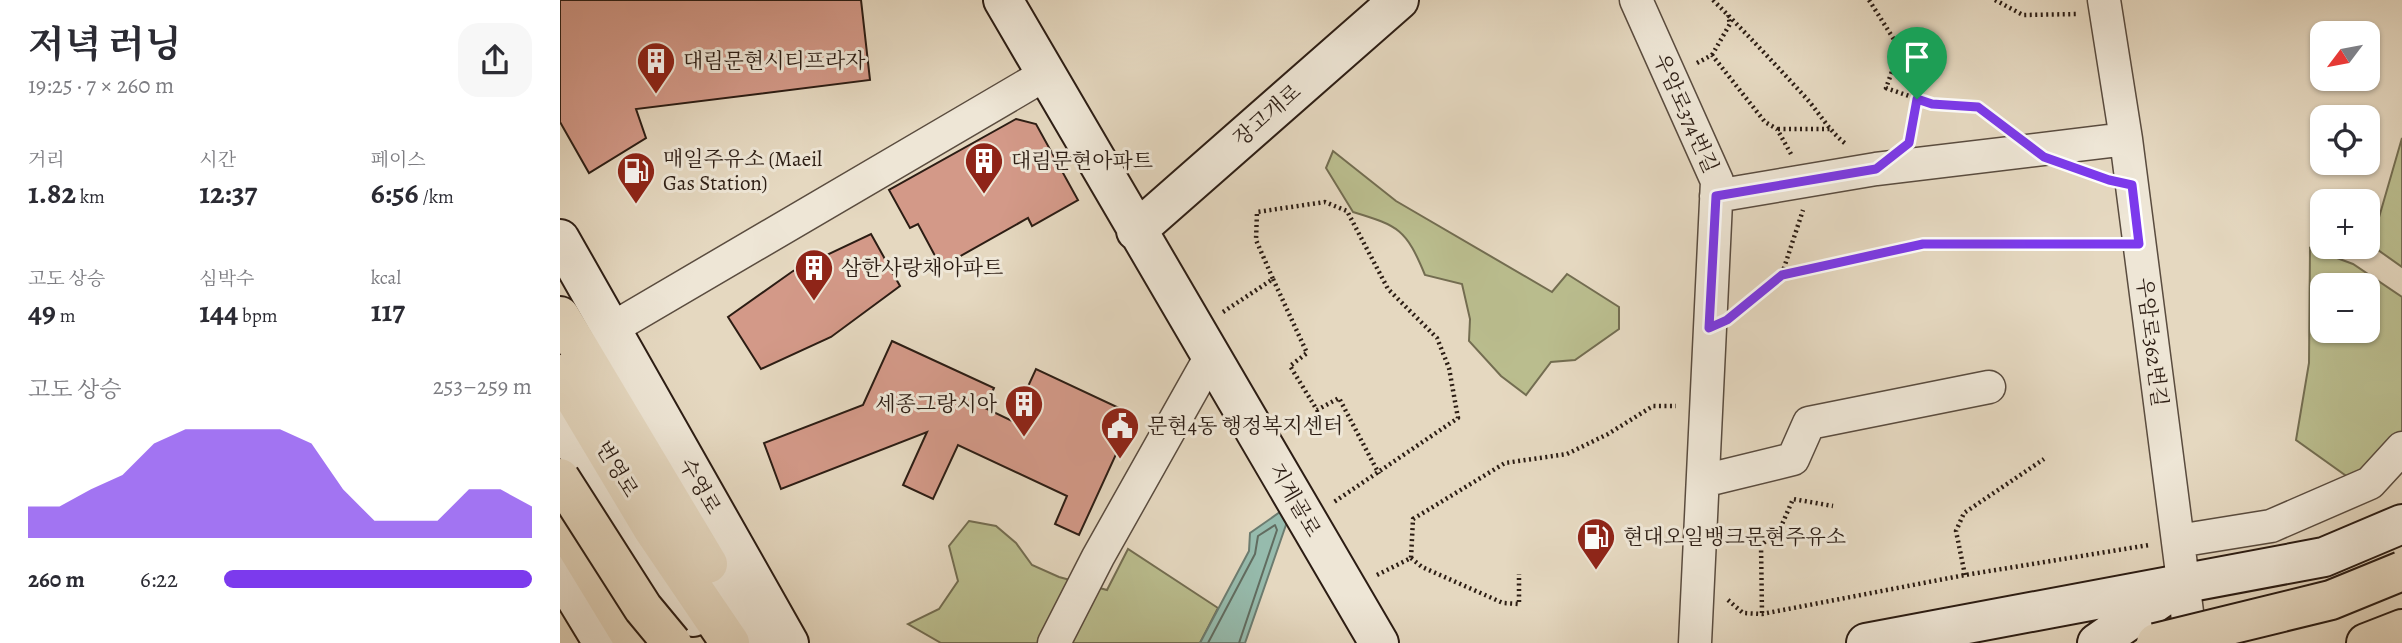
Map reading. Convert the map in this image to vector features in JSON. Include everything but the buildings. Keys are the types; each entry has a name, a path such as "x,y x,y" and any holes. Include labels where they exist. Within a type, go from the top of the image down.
{"highway":[{"path":"560,316 708,564"},
{"name":"번영로","path":"560,374 652,528 730,643"},
{"path":"560,478 621,576 669,643"},
{"path":"560,520 622,640"},
{"path":"2156,643 2331,600 2402,571"},
{"path":"2366,643 2402,629"}],"main road":[{"name":"지게골로","path":"1003,0 1379,643"},
{"name":"장고개로","path":"1136,231 1399,0"},
{"name":"수영로","path":"560,239 780,642"},
{"path":"560,420 620,523 714,643"},
{"path":"560,456 634,578 669,643"},
{"path":"1866,643 2323,557 2402,524"},
{"path":"708,564 780,642"},
{"path":"560,572 622,640"},
{"path":"2096,643 2183,583"}],"street":[{"name":"우암로374번길","path":"1636,0 1717,181 1695,643"},
{"name":"우암로362번길","path":"2105,7 2126,139 2191,643"},
{"path":"611,329 1046,74"},
{"path":"1716,196 1876,169 2126,139"},
{"path":"1054,643 1203,343"},
{"path":"1703,481 1793,459 1809,423 1989,387"},
{"path":"2178,541 2272,526 2370,483 2402,448"}],"path":[{"path":"1713,0 1771,58 1830,129 1876,169 1909,143 1917,99"},
{"path":"1869,0 1900,49 1886,88 1932,104 1978,107 2036,151"},
{"path":"1995,0 2023,15 2105,7"},
{"path":"1670,75 1712,55 1730,24 1728,15"},
{"path":"1712,55 1765,122 1777,129 1789,149 1804,193 1803,217 1782,275"},
{"path":"1777,129 1830,129"},
{"path":"1307,520 1378,474 1458,418 1449,368 1437,338 1388,289 1347,211 1325,202 1257,212 1256,240 1307,353 1290,366 1317,410 1339,398 1378,474"},
{"path":"1709,328 1727,320 1782,275 1923,244 2139,244"},
{"path":"1203,343 1273,279"},
{"path":"1411,558 1413,519 1505,463 1567,454 1608,434 1653,406 1706,405"},
{"path":"1965,575 1956,531 1965,513 2044,459"},
{"path":"1762,613 1761,545 1780,528 1793,499 1833,506"},
{"path":"1743,613 1762,614 1965,575 2178,541"},
{"path":"1411,558 1422,567 1503,603 1519,604 1519,574"},
{"path":"1348,589 1411,558"}],"shaded area":[{"path":"2402,138 2402,267 2380,251 2380,214"},
{"path":"1333,151 1396,201 1552,292 1567,274 1619,307 1619,329 1575,360 1551,362 1526,395 1501,376 1469,341 1470,319 1462,284 1425,275 1412,248 1399,232 1381,221 1353,212 1326,168"},
{"path":"2310,248 2310,259 2340,259 2366,273 2310,273 2310,343 2380,343 2380,282 2402,297 2402,432 2381,458 2352,480 2296,440 2309,363"},
{"path":"969,521 996,526 1016,543 1032,565 1059,577 1107,590 1128,549 1218,608 1200,643 941,643 908,624 939,609 958,581 949,546"}],"water":[{"path":"1280,512 1287,522 1245,643 1200,643 1249,551 1250,533"}],"place":[{"name":"대림문현시티프라자","path":"656,95"},
{"name":"대림문현아파트","path":"984,195"},
{"name":"매일주유소 (Maeil Gas Station)","path":"636,205"},
{"name":"삼한사랑채아파트","path":"814,302"},
{"name":"세종그랑시아","path":"1024,438"},
{"name":"문현4동 행정복지센터","path":"1120,460"},
{"name":"현대오일뱅크문현주유소","path":"1596,571"}],"route":[{"path":"1917,99 1932,104 1978,107 2044,157 2109,180 2132,185 2139,244 1923,244 1782,275 1727,320 1709,328 1716,196 1876,169 1909,143 1917,99"}]}
